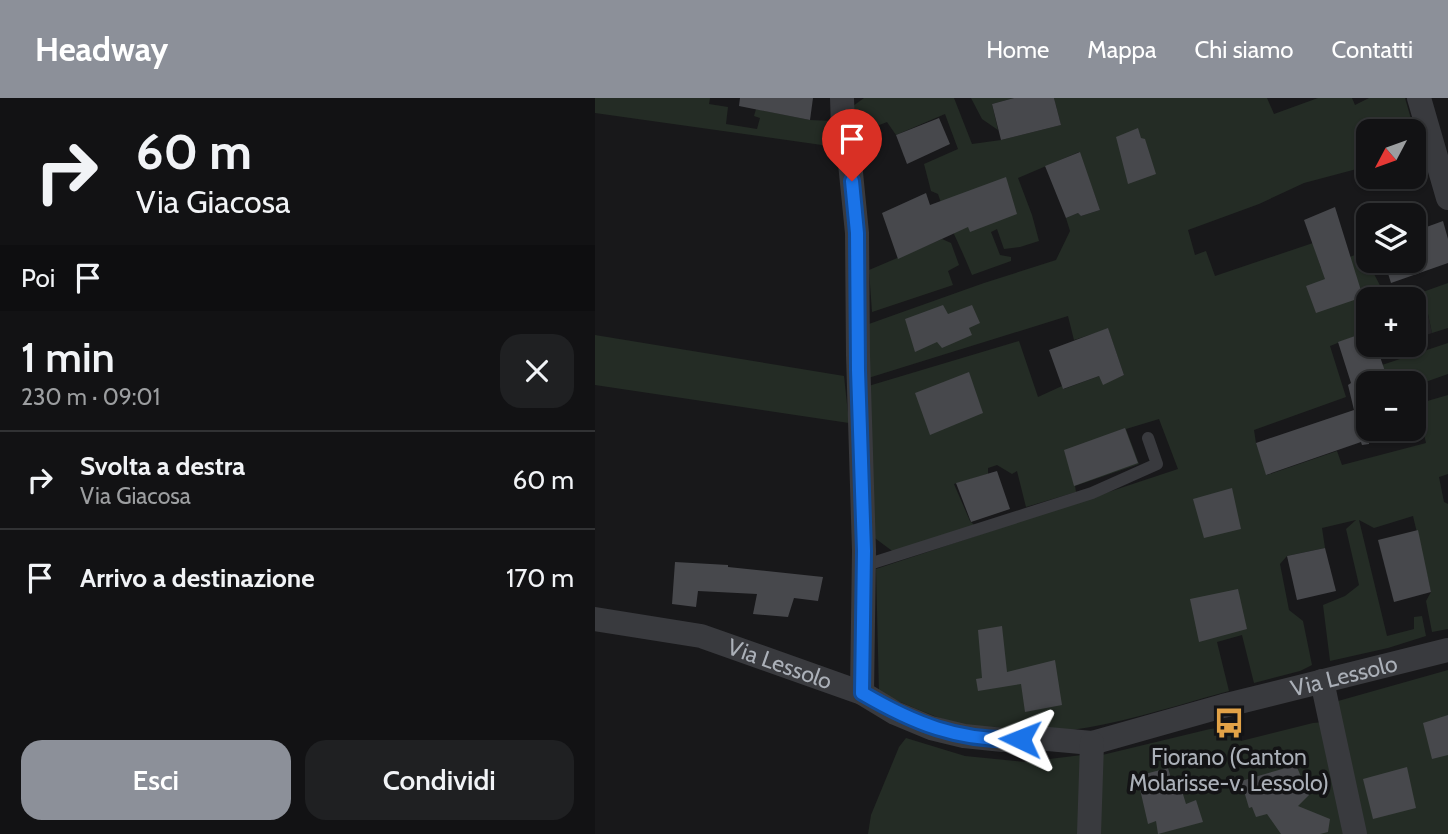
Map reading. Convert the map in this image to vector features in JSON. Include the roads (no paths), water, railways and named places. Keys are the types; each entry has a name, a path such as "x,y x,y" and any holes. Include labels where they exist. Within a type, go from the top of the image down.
{"street":[{"path":"842,98 843,127 850,163 857,233 863,566 862,693"},
{"path":"1419,98 1448,198"},
{"name":"Via Lessolo","path":"595,619 701,636 862,693 895,713 931,728 964,736 1003,740 1037,738 1091,743 1448,650"},
{"path":"1322,681 1355,834"},
{"path":"1089,834 1091,743"}],"lane":[{"path":"863,566 1092,493 1157,464 1148,438"}],"place":[{"name":"Fiorano (Canton Molarisse-v. Lessolo)","path":"1229,723"}]}
